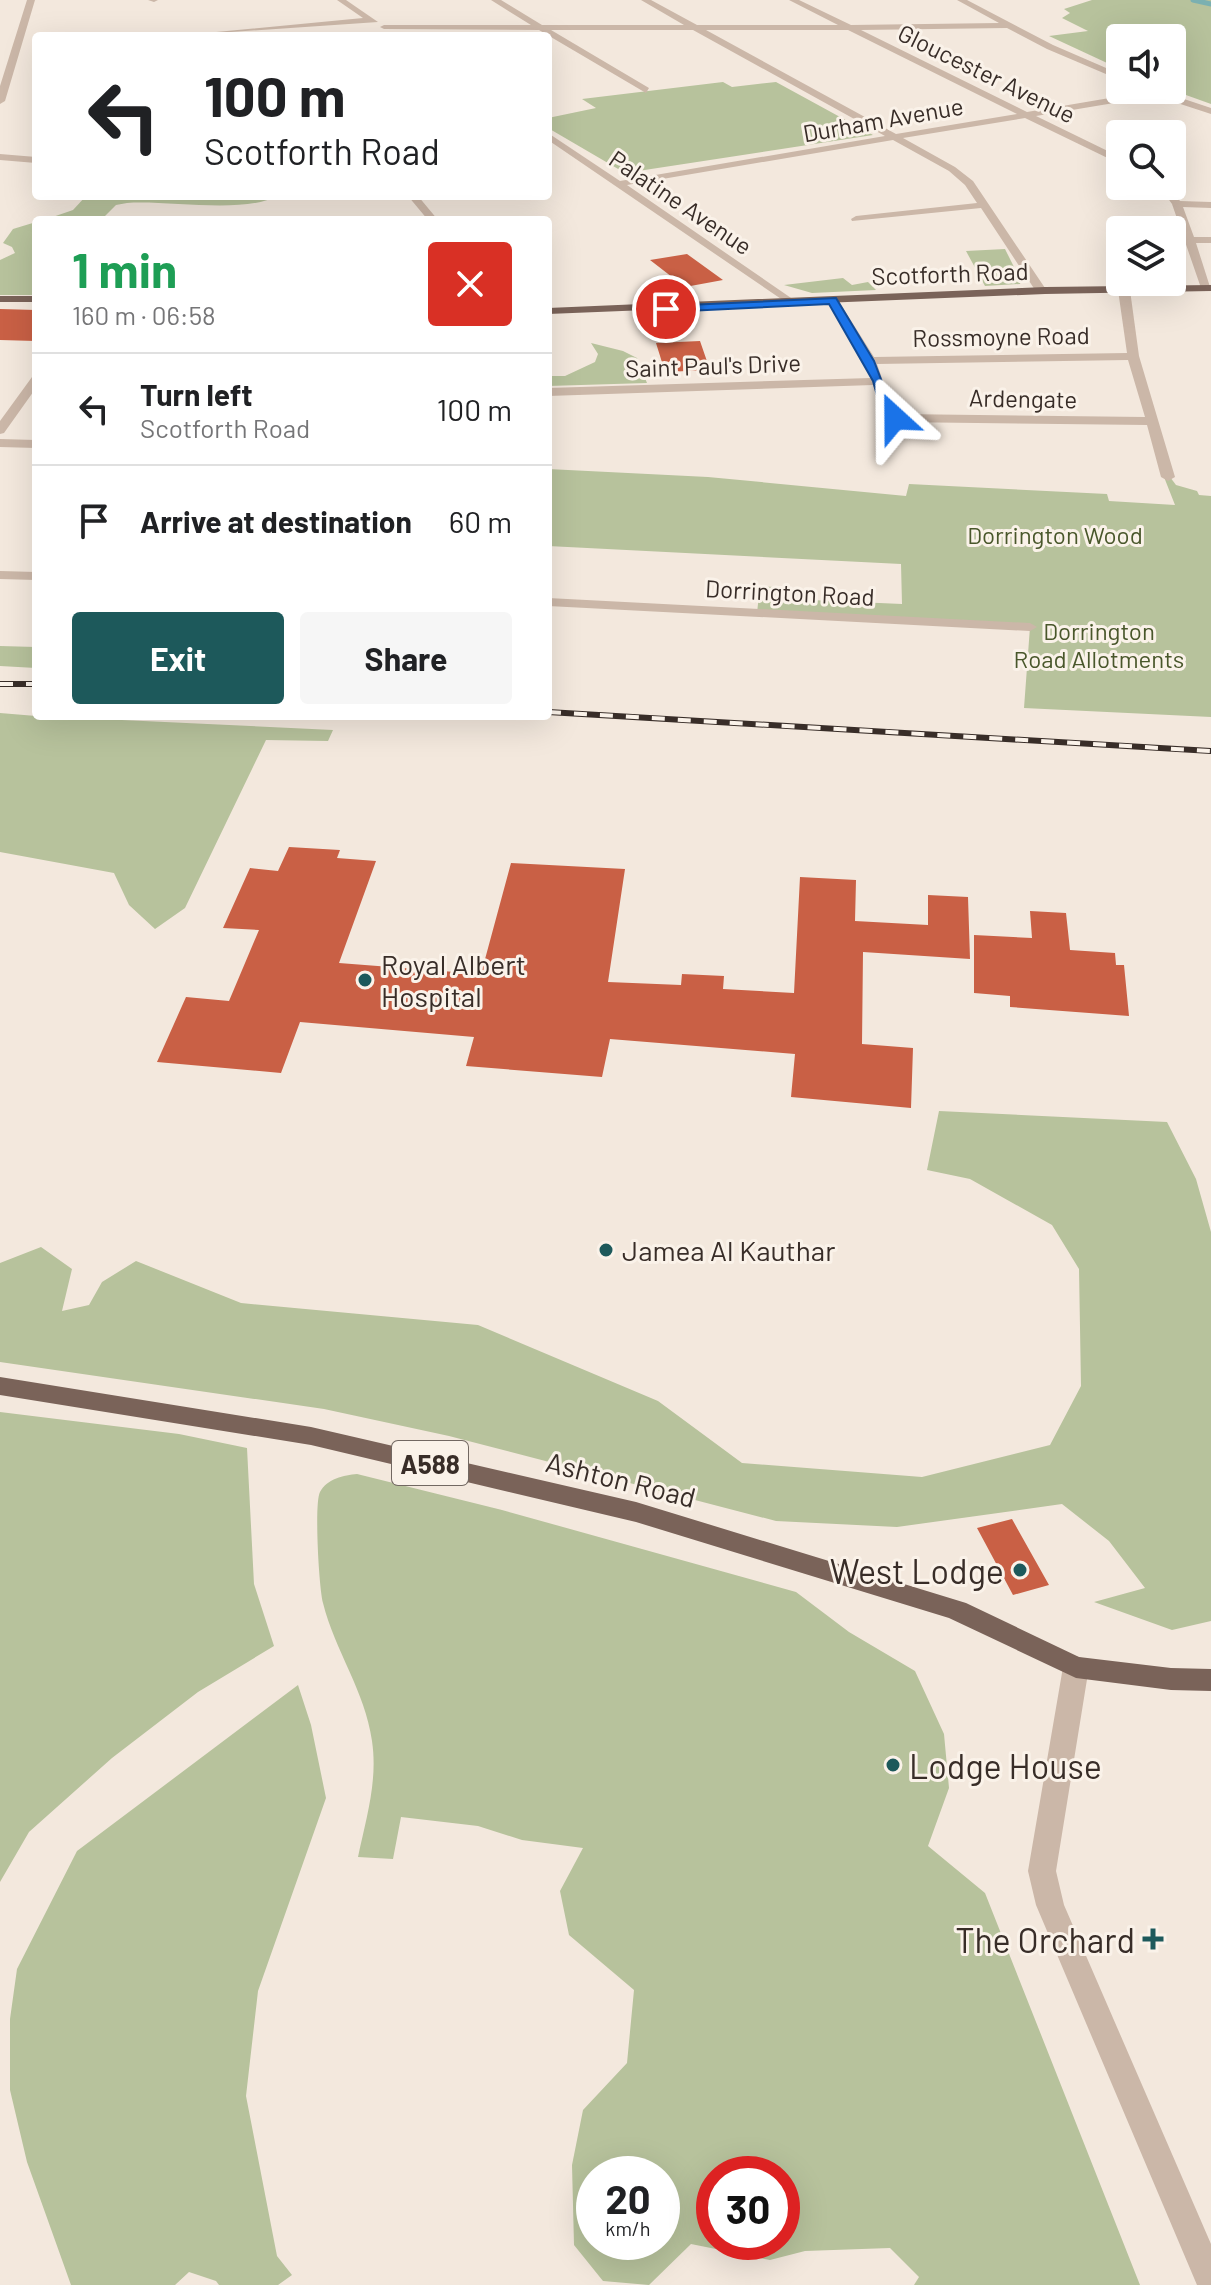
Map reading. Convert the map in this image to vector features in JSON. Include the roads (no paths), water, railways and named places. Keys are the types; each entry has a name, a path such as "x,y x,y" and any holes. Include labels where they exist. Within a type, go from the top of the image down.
{"main road":[{"name":"Scotforth Road","path":"1186,289 1209,288"},
{"name":"Scotforth Road","path":"552,311 1106,290"},
{"path":"0,299 32,299"},
{"name":"Ashton Road","path":"0,1386 311,1436 636,1512 957,1610 1076,1667 1171,1679 1211,1680"}],"street":[{"path":"0,101 20,50 31,0"},
{"path":"341,0 391,32"},
{"path":"495,0 549,32"},
{"path":"645,0 952,169 969,183 1041,291"},
{"name":"Gloucester Avenue","path":"793,0 1106,154"},
{"path":"965,2 986,1"},
{"path":"965,2 1106,70"},
{"path":"226,32 372,20"},
{"path":"384,27 852,28 1009,25"},
{"path":"552,34 646,90"},
{"name":"Durham Avenue","path":"618,184 1106,100"},
{"path":"1186,103 1211,111"},
{"name":"Palatine Avenue","path":"552,139 790,302"},
{"path":"0,157 32,160"},
{"path":"11,167 22,159"},
{"path":"416,200 430,216"},
{"path":"1174,200 1209,288"},
{"path":"1177,204 1211,205"},
{"path":"856,219 985,205"},
{"path":"1189,240 1211,240"},
{"path":"1125,296 1133,356 1168,477"},
{"path":"832,300 879,381"},
{"name":"Rossmoyne Road","path":"869,361 1133,356"},
{"name":"Ardengate","path":"879,381 888,413 895,418 1150,421"},
{"name":"Saint Paul's Drive","path":"552,392 879,381"},
{"path":"0,430 32,386"},
{"path":"0,443 32,444"},
{"path":"0,575 32,576"},
{"name":"Dorrington Road","path":"552,602 1030,627"},
{"path":"1076,1667 1042,1871 1056,1919 1211,2281"}],"waterway":[{"path":"1193,0 1211,4"}],"railway":[{"path":"0,684 32,684"},
{"path":"552,712 1211,751"}],"place":[{"name":"Royal Albert Hospital","path":"365,980"},
{"name":"Jamea Al Kauthar","path":"606,1250"},
{"name":"West Lodge","path":"1020,1570"},
{"name":"Lodge House","path":"893,1765"},
{"name":"The Orchard","path":"1153,1939"}],"park label":[{"name":"Dorrington Wood","path":"1055,534"},
{"name":"Dorrington Road Allotments","path":"1099,644"}]}
